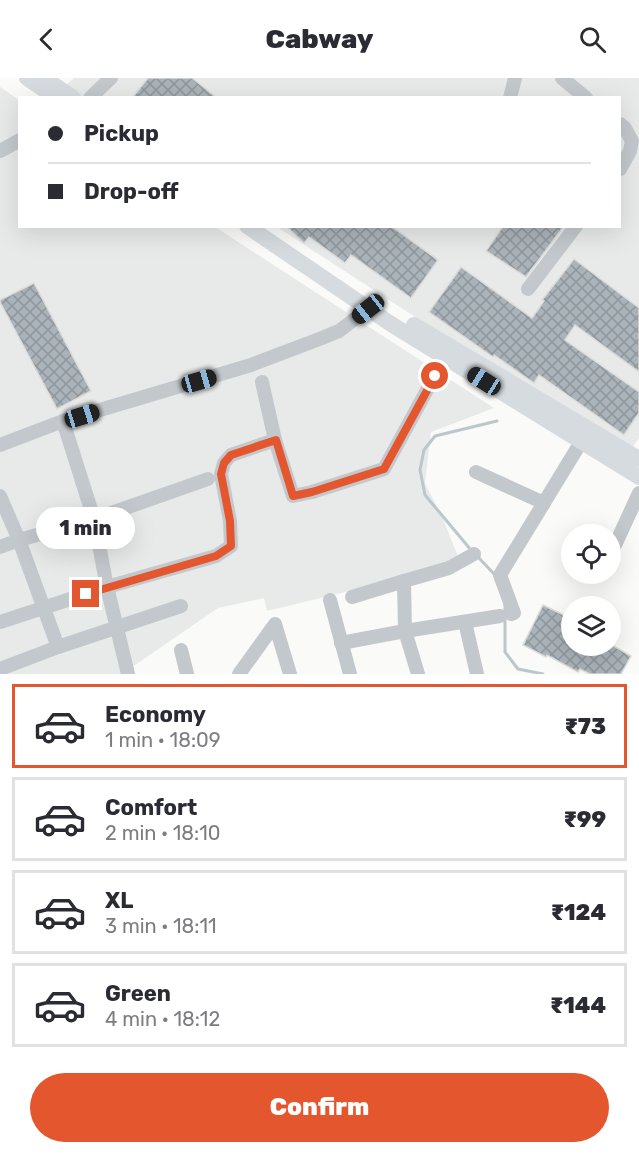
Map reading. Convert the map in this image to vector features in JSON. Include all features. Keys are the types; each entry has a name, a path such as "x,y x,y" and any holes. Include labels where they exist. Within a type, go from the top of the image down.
{"main road":[{"path":"27,78 52,96"},
{"path":"44,78 70,96"},
{"path":"250,228 372,304 395,314 637,467"},
{"path":"268,228 445,357 581,442 637,467"}],"street":[{"path":"92,96 111,78"},
{"path":"510,96 515,78"},
{"path":"562,78 584,96"},
{"path":"621,125 632,141 630,151 621,167"},
{"path":"0,151 18,141"},
{"path":"528,289 574,228"},
{"path":"0,445 63,421 251,365 339,331 372,304"},
{"path":"262,381 276,440 293,496 384,469 445,357"},
{"path":"63,421 94,519 107,587 128,674"},
{"path":"0,622 107,587 216,556 231,546 230,521 221,474 224,463 231,455 276,440"},
{"path":"341,643 514,613 500,575 581,442"},
{"path":"476,472 544,503"},
{"path":"0,548 19,540 94,519 208,479"},
{"path":"621,532 639,493"},
{"path":"0,496 19,540 58,647"},
{"path":"352,597 449,568 474,554"},
{"path":"404,581 405,631 418,674"},
{"path":"330,600 350,674"},
{"path":"0,669 181,606"},
{"path":"465,622 477,674"},
{"path":"239,674 275,624 290,674"},
{"path":"181,650 187,674"}],"shaded area":[{"path":"74,78 639,78 639,438 627,455 279,228 621,228 621,96 77,96 64,87"},
{"path":"0,87 18,99 18,228 217,228 494,408 431,432 425,483 443,519 461,564 267,611 264,598 218,608 122,674 0,674"}],"building":[{"path":"148,78 192,78 214,96 134,96"},
{"path":"288,228 394,228 438,260 411,298 351,255 345,263 309,237 304,243"},
{"path":"502,228 563,228 526,277 486,251"},
{"path":"574,259 639,308 639,372 575,325 565,340 639,392 639,413 624,435 539,375 534,383 429,312 461,267 532,318 544,301 542,300"},
{"path":"34,283 91,391 57,409 0,302"},
{"path":"543,605 561,614 561,656 621,656 621,650 631,656 621,674 590,674 580,669 578,672 523,645"}],"waterway":[{"path":"471,550 425,495 420,470 424,450 435,436 497,421"},
{"path":"478,557 496,576"},
{"path":"505,605 505,652 518,669 543,674"}],"route":[{"path":"86,594 216,556 231,546 230,521 221,474 224,463 231,455 276,440 293,496 384,469 435,376"}]}
